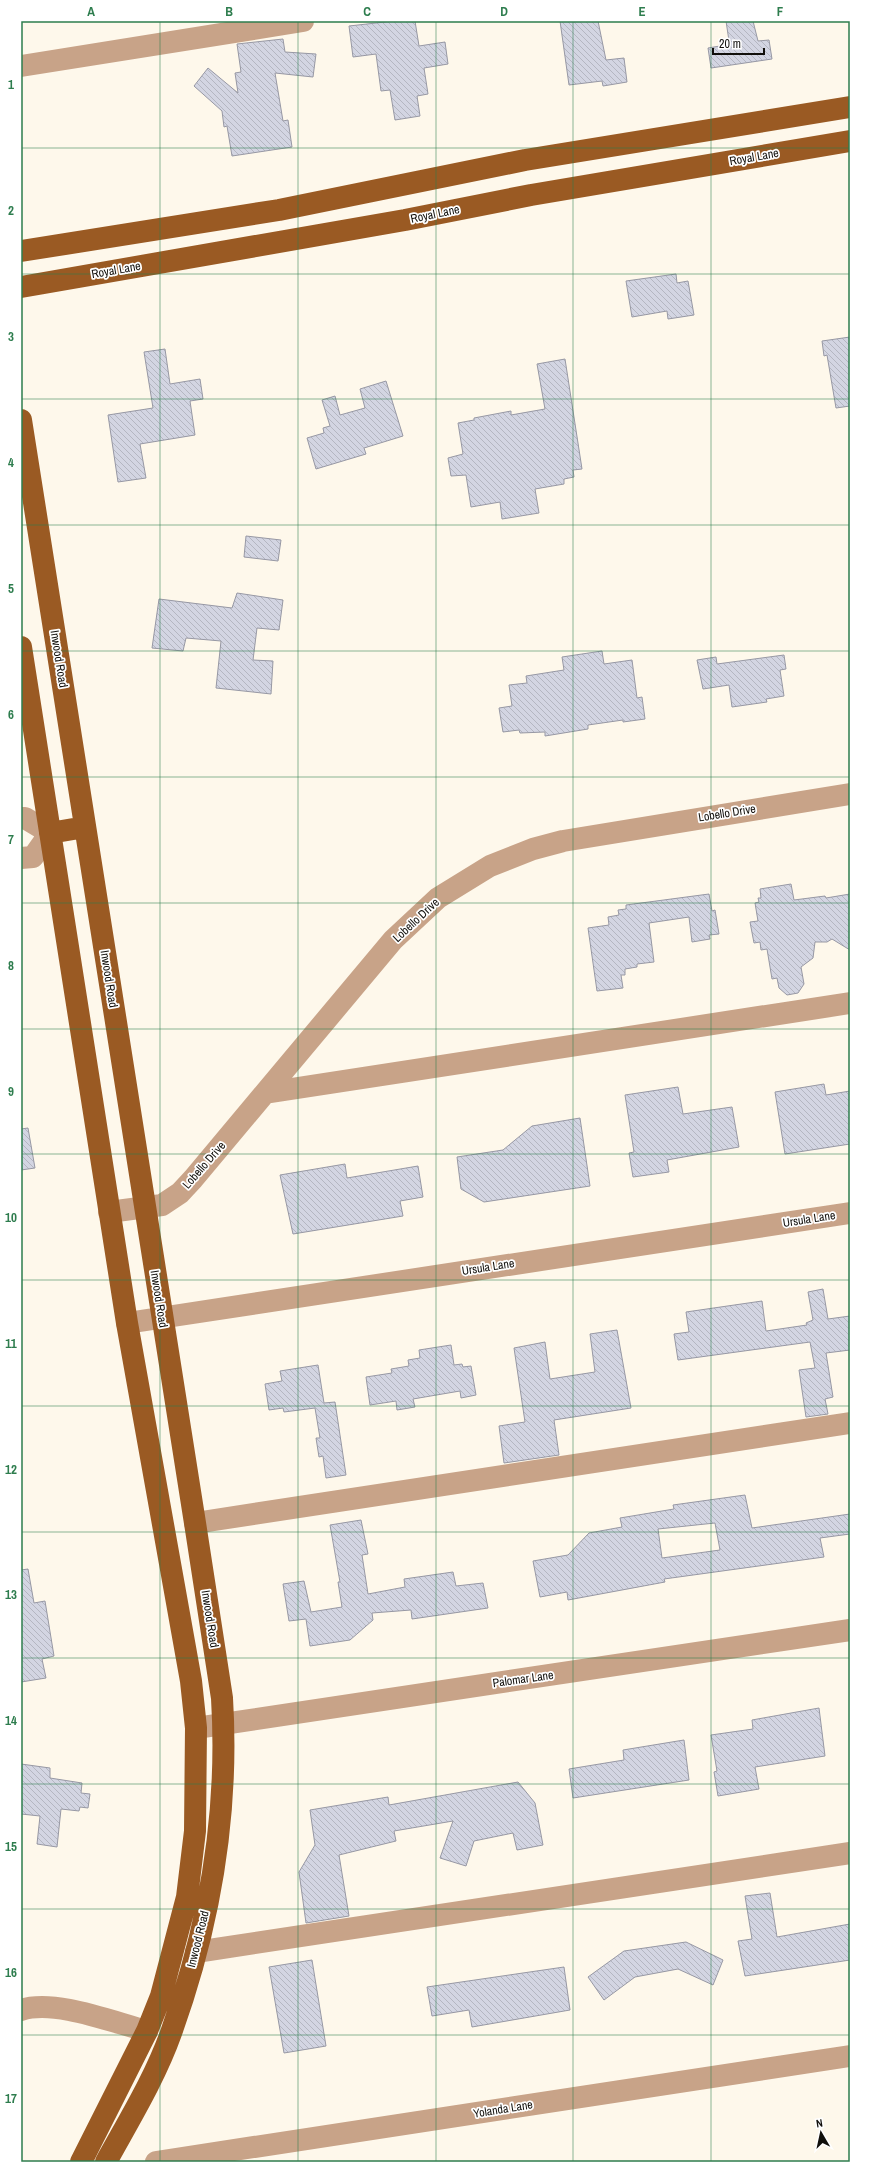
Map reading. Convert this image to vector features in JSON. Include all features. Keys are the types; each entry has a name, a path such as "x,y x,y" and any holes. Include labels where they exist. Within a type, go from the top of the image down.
{"main road":[{"path":"21,252 279,210 399,187 525,160 850,107"},
{"name":"Royal Lane","path":"21,287 405,220 531,195 850,142"},
{"path":"399,187 405,220"},
{"name":"Inwood Road","path":"21,420 222,1698 223,1724 221,1812 214,1874 196,1952 171,2033 150,2080 108,2162"},
{"name":"Inwood Road","path":"21,646 109,1212 127,1323 189,1673 196,1728 195,1831 187,1897 174,1948 161,1996 147,2031 83,2158"},
{"path":"50,833 85,827"},
{"path":"174,1948 196,1952"}],"street":[{"path":"21,66 304,21"},
{"name":"Lobello Drive","path":"109,1212 162,1206 180,1193 393,940 438,898 490,866 533,849 563,841 850,794"},
{"path":"21,818 25,818 50,833 33,857 21,858"},
{"path":"265,1093 850,1003"},
{"name":"Ursula Lane","path":"127,1323 162,1319 850,1212"},
{"path":"195,1524 850,1423"},
{"name":"Palomar Lane","path":"196,1728 850,1630"},
{"path":"196,1952 850,1852"},
{"path":"21,2010 31,2006 56,2006 147,2031"},
{"name":"Yolanda Lane","path":"156,2162 850,2056"},
{"path":"83,2158 108,2162"}],"building":[{"path":"394,21 415,21 419,46 445,42 448,64 424,68 428,94 417,96 420,116 395,120 390,90 381,91 376,54 353,57 349,26"},
{"path":"560,21 598,21 606,60 624,58 627,82 603,86 602,81 569,85"},
{"path":"726,21 753,21 758,41 769,40 772,59 711,68 708,48 720,46 720,42 729,41"},
{"path":"283,39 285,52 316,54 313,77 275,73 283,121 288,120 292,147 232,156 227,126 224,127 222,111 194,86 208,68 238,93 235,73 241,72 237,44"},
{"path":"676,274 677,283 688,281 694,315 668,319 667,311 632,317 626,281"},
{"path":"850,337 850,406 836,408 827,355 824,356 822,341"},
{"path":"165,349 170,384 200,379 203,399 190,401 195,435 140,444 146,478 118,482 108,415 153,408 144,352"},
{"path":"565,359 582,469 573,470 574,477 564,479 564,484 535,489 539,513 502,519 500,502 471,507 466,475 451,476 448,458 463,454 458,423 474,420 474,418 511,411 511,415 545,409 537,364"},
{"path":"386,381 403,436 364,448 366,454 316,469 307,438 324,433 323,428 330,426 322,400 335,396 340,415 365,408 360,389"},
{"path":"246,536 281,540 278,561 244,557"},
{"path":"237,593 283,600 279,630 257,628 253,660 273,661 271,694 216,688 221,641 186,638 183,651 152,648 159,599 232,608"},
{"path":"602,651 604,664 632,660 637,698 642,697 645,719 623,722 623,720 588,725 588,729 545,736 545,732 520,733 519,730 503,732 499,708 512,706 509,685 527,683 526,676 564,670 562,657"},
{"path":"784,655 786,669 780,670 784,696 766,699 767,702 732,707 729,685 703,689 697,660 716,657 717,664"},
{"path":"791,884 794,900 825,896 826,898 850,894 850,950 832,939 827,942 815,942 813,958 801,967 804,984 798,993 787,995 779,988 777,978 772,979 767,949 761,950 760,942 754,943 750,922 758,921 755,903 759,902 758,898 761,898 760,889"},
{"path":"709,894 712,911 715,910 719,934 709,935 710,939 692,942 689,917 649,923 654,962 637,964 637,967 625,969 625,975 621,975 623,988 597,991 588,928 609,925 608,917 619,915 618,910 626,909 626,905"},
{"path":"824,1084 826,1095 850,1091 850,1144 785,1154 775,1092"},
{"path":"678,1087 683,1114 732,1107 739,1147 667,1160 669,1172 633,1177 629,1153 634,1152 625,1095"},
{"path":"580,1118 590,1186 484,1202 461,1189 457,1157 503,1150 532,1126"},
{"path":"28,1128 35,1168 21,1170 21,1129"},
{"path":"345,1164 347,1178 418,1166 423,1197 400,1201 403,1216 293,1234 280,1175"},
{"path":"823,1289 828,1319 850,1316 850,1350 826,1353 833,1397 825,1399 828,1414 806,1417 799,1370 815,1368 810,1342 678,1360 674,1334 689,1332 686,1312 762,1301 766,1331 807,1325 806,1323 813,1320 808,1292"},
{"path":"617,1330 631,1408 554,1420 559,1455 504,1463 499,1426 525,1422 514,1348 545,1342 550,1379 595,1372 590,1334"},
{"path":"451,1345 454,1365 462,1364 463,1367 471,1366 476,1395 461,1398 460,1391 413,1399 415,1407 397,1410 396,1401 370,1405 366,1377 392,1373 391,1369 409,1366 408,1360 420,1358 419,1350"},
{"path":"318,1365 324,1403 335,1402 346,1475 326,1478 323,1456 319,1457 316,1438 320,1438 315,1408 284,1412 283,1408 269,1410 265,1384 282,1381 280,1371"},
{"path":"745,1495 752,1528 850,1514 850,1534 820,1538 824,1557 664,1579 665,1582 568,1600 567,1592 540,1597 533,1561 568,1555 589,1533 622,1527 620,1518 674,1509 673,1505","holes":["715,1523 720,1550 662,1558 658,1529"]},
{"path":"361,1520 368,1554 362,1555 368,1594 405,1587 404,1579 453,1572 456,1586 483,1583 488,1608 412,1619 411,1610 372,1613 373,1620 350,1640 310,1646 306,1619 289,1621 283,1584 304,1581 311,1612 342,1607 338,1582 340,1582 330,1525"},
{"path":"28,1569 34,1603 45,1601 54,1656 42,1659 46,1678 21,1682 21,1570"},
{"path":"819,1708 825,1756 755,1767 759,1789 718,1796 714,1772 717,1771 711,1735 753,1729 752,1720"},
{"path":"684,1740 689,1780 573,1798 569,1769 624,1760 623,1750"},
{"path":"21,1764 50,1768 50,1778 82,1783 81,1793 90,1794 88,1808 80,1807 79,1811 61,1809 57,1847 37,1844 40,1816 21,1814"},
{"path":"518,1782 535,1803 543,1845 517,1850 513,1833 474,1841 466,1866 440,1858 453,1821 394,1831 396,1841 339,1855 349,1916 306,1923 299,1872 315,1845 310,1810 388,1797 389,1805"},
{"path":"770,1893 777,1937 850,1924 850,1960 745,1976 738,1941 752,1939 745,1896"},
{"path":"686,1942 723,1960 713,1985 678,1969 635,1977 604,2000 588,1977 624,1951"},
{"path":"312,1960 326,2046 284,2053 269,1967"},
{"path":"564,1967 570,2010 472,2027 469,2010 432,2016 427,1987"}]}
